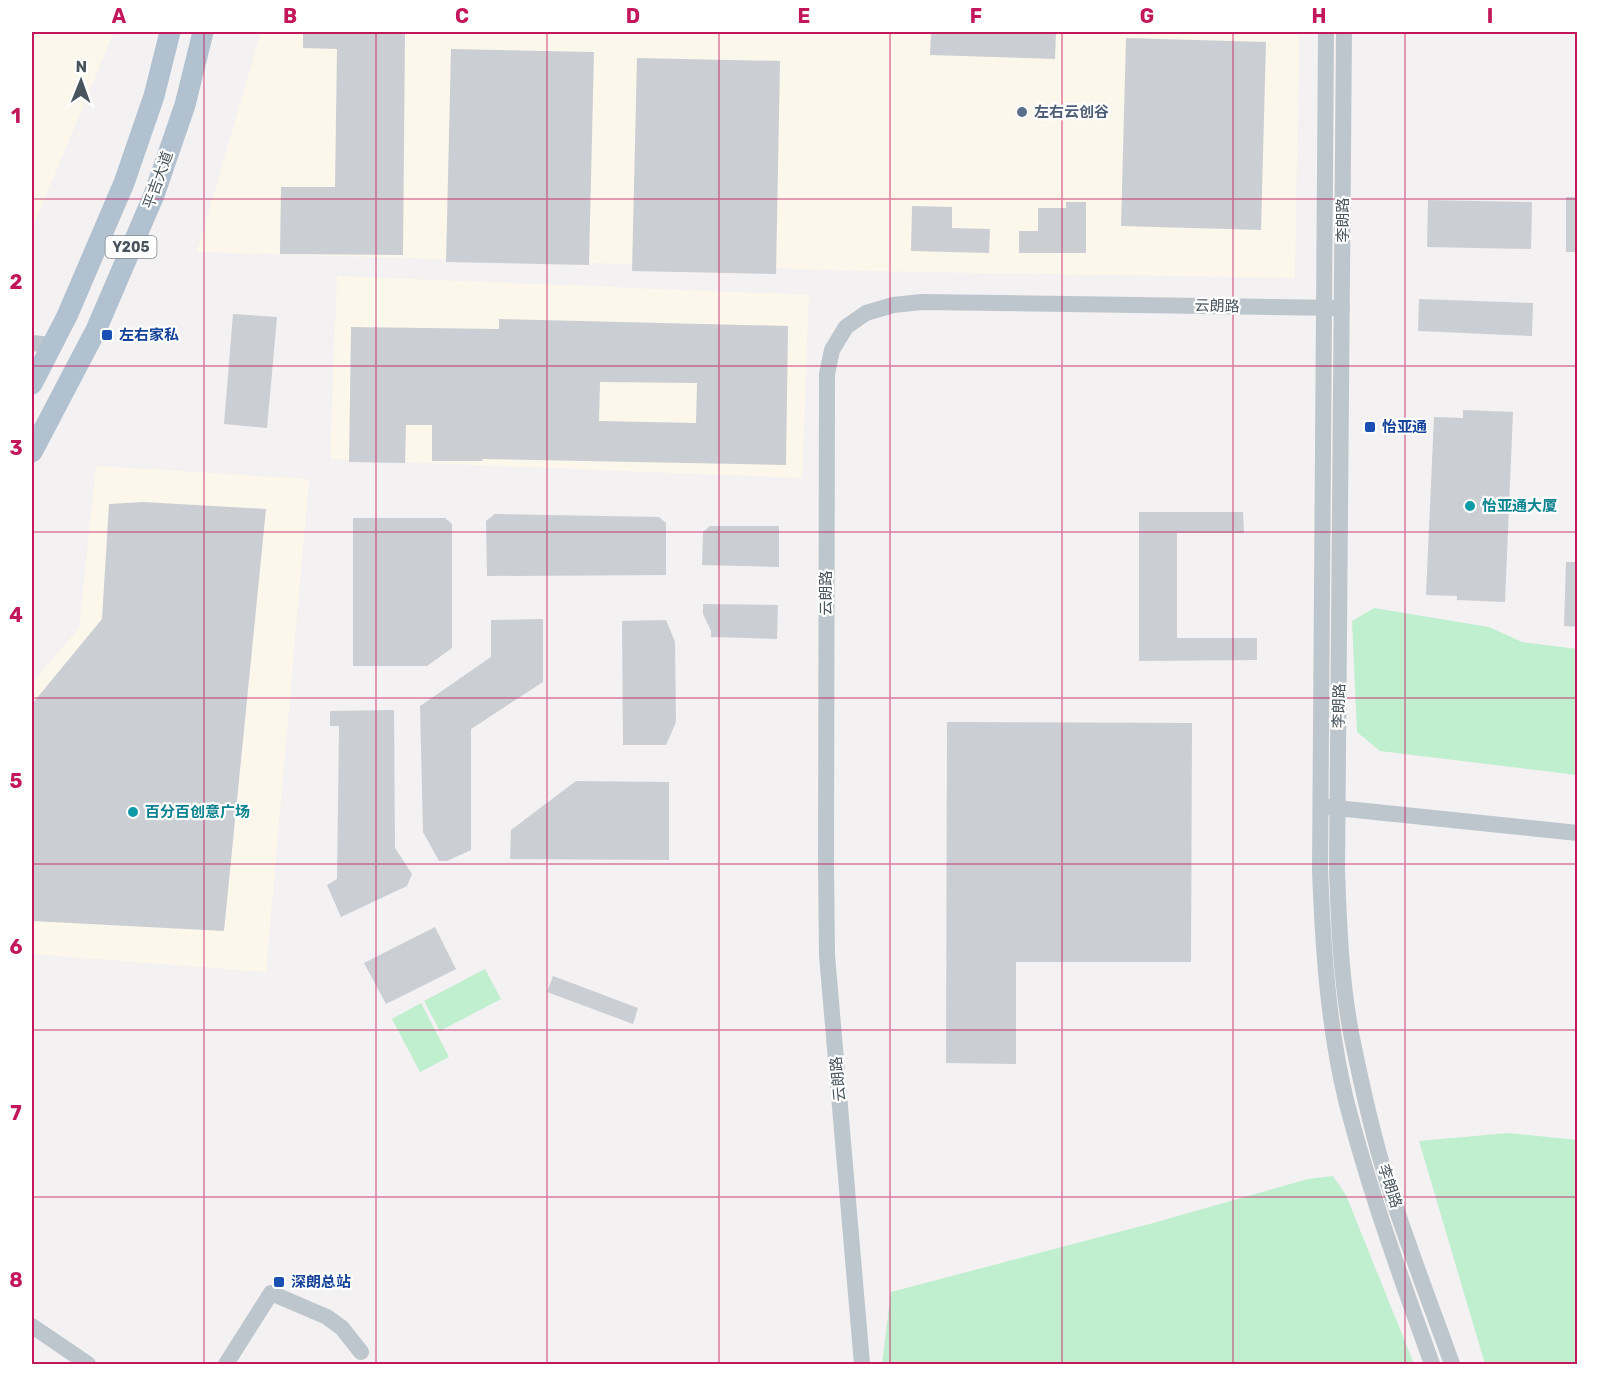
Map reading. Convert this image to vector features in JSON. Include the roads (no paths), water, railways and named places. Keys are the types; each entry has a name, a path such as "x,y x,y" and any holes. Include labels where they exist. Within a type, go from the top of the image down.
{"main road":[{"name":"平吉大道","path":"32,384 42,344 67,316 124,183 154,96 170,32"},
{"name":"平吉大道","path":"32,452 96,330 154,195 185,105 203,32"}],"street":[{"name":"李朗路","path":"1326,32 1324,308 1329,807 1337,870 1344,984 1364,1095 1384,1171 1452,1365"},
{"name":"李朗路","path":"1344,32 1342,308 1329,807 1320,870 1325,958 1335,1040 1346,1099 1368,1176 1432,1365"},
{"name":"云朗路","path":"862,1365 827,955 827,374 832,350 846,327 866,313 892,305 922,302 1342,308"},
{"path":"1329,807 1578,833"},
{"path":"226,1365 271,1293 327,1317 342,1328 361,1352"},
{"path":"32,1326 88,1365"}],"place":[{"name":"左右云创谷","path":"1022,112"},
{"name":"左右家私","path":"107,335"},
{"name":"怡亚通","path":"1370,427"},
{"name":"怡亚通大厦","path":"1470,506"},
{"name":"百分百创意广场","path":"133,812"},
{"name":"深朗总站","path":"279,1282"}]}
